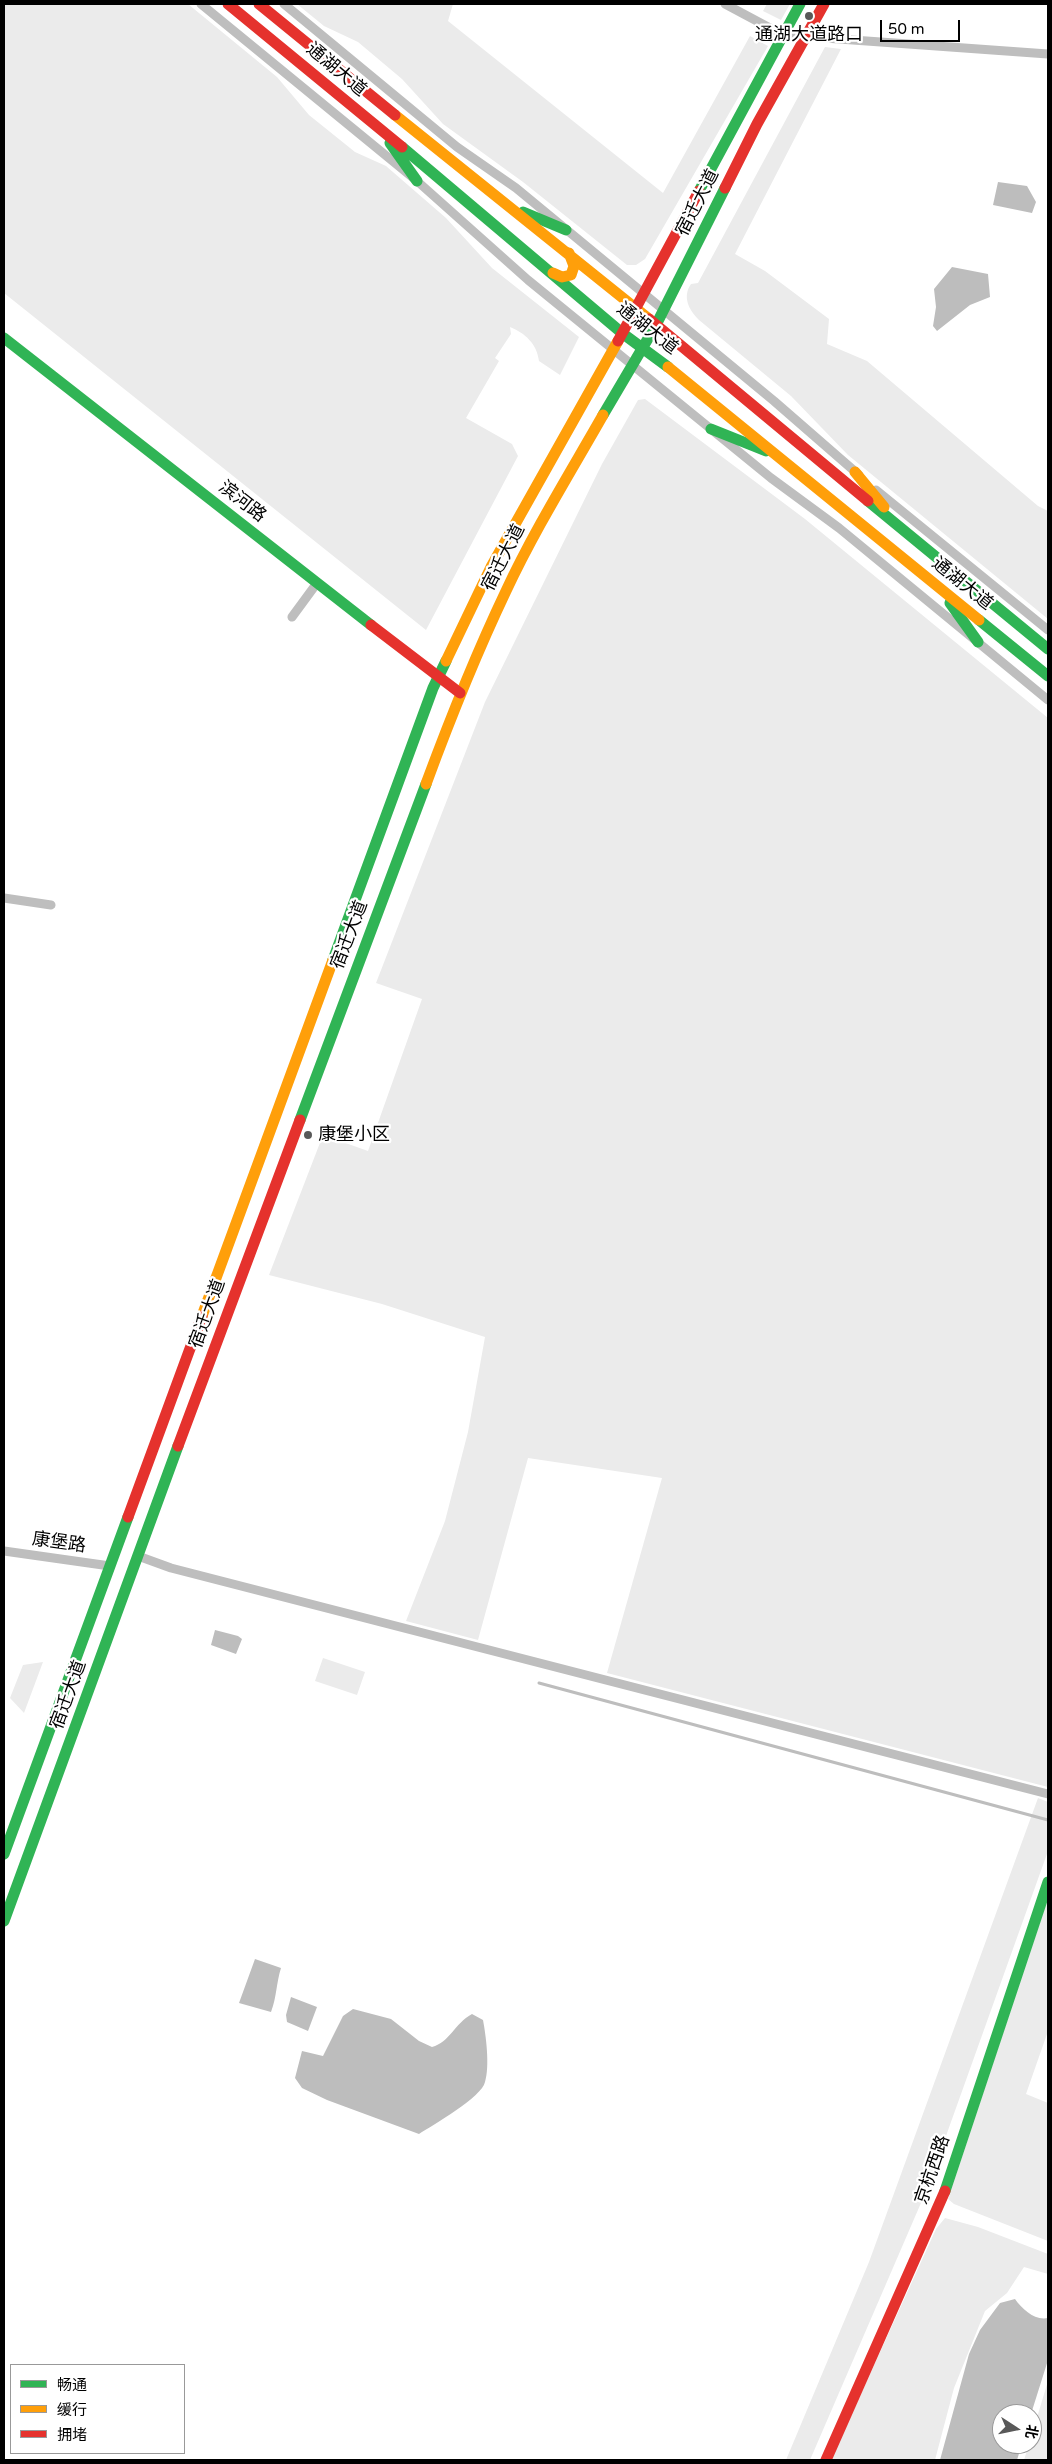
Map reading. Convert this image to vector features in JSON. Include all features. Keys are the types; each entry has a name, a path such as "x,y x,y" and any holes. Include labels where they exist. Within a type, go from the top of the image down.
{"main road":[{"name":"通湖大道","path":"228,4 622,333 708,400 1048,676"},
{"name":"通湖大道","path":"259,4 636,307 1048,650"},
{"name":"宿迁大道","path":"4,1854 438,678 492,567 622,333 800,4"},
{"name":"宿迁大道","path":"4,1921 460,693 506,590 554,500 656,324 757,124 824,4"},
{"path":"381,130 417,181"},
{"path":"511,208 566,230"},
{"path":"550,271 562,276 571,275 574,266 568,253"},
{"name":"滨河路","path":"4,338 438,678 460,693"},
{"path":"708,400 707,392 712,383 723,381"},
{"path":"711,429 734,440 776,455"},
{"path":"855,472 896,524"},
{"path":"938,586 978,642"},
{"path":"4,1834 30,1782"},
{"name":"京杭西路","path":"826,2460 941,2204 1048,1882"}],"street":[{"path":"201,4 417,181 528,280 771,478 839,528 1048,700"},
{"path":"284,4 458,147 516,188 774,400 855,472 1048,630"},
{"path":"725,4 783,35 1048,54"},
{"path":"292,616 317,583"},
{"path":"4,898 51,905"},
{"name":"康堡路","path":"4,1551 110,1566"},
{"path":"138,1556 171,1568 1048,1794"}],"shaded area":[{"path":"4,4 188,4 277,77 309,115 355,152 386,166 446,218 492,268 579,337 560,375 539,361 533,344 521,332 510,327 511,334 495,358 499,361 466,418 512,444 518,456 426,630 4,293"},
{"path":"297,4 453,4 448,21 663,193 750,36 768,46 645,259 636,265 627,265 523,182 443,124 402,79 358,42 324,26"},
{"path":"767,4 790,4 781,20 763,11"},
{"path":"825,47 841,49 735,254 765,271 829,319 827,344 867,361 1038,506 1048,511 1048,619 848,455 791,396 699,320 692,312 688,303 688,289 691,284 698,283"},
{"path":"998,182 1027,186 1036,202 1032,213 993,205"},
{"path":"952,267 988,274 990,297 970,305 937,331 933,326 936,307 934,289"},
{"path":"645,399 805,519 1048,718 1048,1787 607,1673 662,1478 528,1458 478,1640 406,1621 445,1521 468,1432 485,1337 382,1304 269,1275 323,1135 368,1151 422,999 376,983 485,702 602,464 638,400"},
{"path":"215,1630 238,1636 242,1639 236,1654 211,1645"},
{"path":"323,1658 365,1672 357,1695 315,1681"},
{"path":"43,1662 24,1713 10,1698 23,1665"},
{"path":"1038,1798 1048,1802 1048,1851 927,2189 810,2460 786,2460 869,2262"},
{"path":"1048,1898 1048,2031 1026,2094 1048,2103 1048,2241 954,2204 948,2199"},
{"path":"255,1959 281,1968 271,2012 239,2003"},
{"path":"291,1997 317,2007 308,2031 287,2022 286,2015"},
{"path":"353,2009 391,2019 419,2041 432,2047 448,2037 472,2014 483,2020 487,2060 485,2082 482,2088 466,2103 419,2134 327,2100 302,2088 295,2078 302,2051 323,2056 343,2016"},
{"path":"945,2218 978,2227 1048,2254 1048,2274 1024,2267 1007,2293 985,2311 954,2388 935,2460 831,2460 936,2229"},
{"path":"1015,2299 1021,2307 1034,2316 1048,2318 1048,2360 1034,2404 992,2404 992,2454 1019,2454 1017,2460 940,2460 969,2354 980,2330 1000,2303"},
{"path":"1048,2381 1048,2460 1024,2460 1026,2454 1042,2454 1041,2404"}],"waterway":[{"path":"539,1683 1048,1820"}],"traffic: fast":[{"path":"699,191 800,4"},
{"path":"390,143 417,181"},
{"path":"402,147 622,333 668,367"},
{"path":"603,415 656,325 725,188"},
{"path":"523,212 566,230"},
{"path":"4,338 371,625"},
{"path":"711,429 766,451"},
{"path":"868,501 1048,649"},
{"path":"950,603 978,642"},
{"path":"979,620 1048,676"},
{"path":"333,960 433,688 446,661"},
{"path":"300,1120 426,784"},
{"path":"4,1921 178,1446"},
{"path":"4,1854 128,1517"},
{"path":"945,2191 1048,1882"}],"traffic: slow":[{"path":"395,115 649,319"},
{"path":"553,273 562,277 571,275 574,266 569,253"},
{"path":"446,661 491,567 618,341"},
{"path":"668,367 979,620"},
{"path":"426,784 444,735 506,591 540,524 603,415"},
{"path":"855,472 884,507"},
{"path":"202,1316 333,960"}],"traffic: jam":[{"path":"228,4 402,147"},
{"path":"259,4 395,115"},
{"path":"725,188 757,124 824,4"},
{"path":"618,341 699,191"},
{"path":"649,319 868,501"},
{"path":"371,625 460,693"},
{"path":"178,1446 300,1120"},
{"path":"128,1517 202,1316"},
{"path":"826,2460 945,2191"}],"place":[{"name":"通湖大道路口","path":"809,16"},
{"name":"康堡小区","path":"308,1135"}]}
